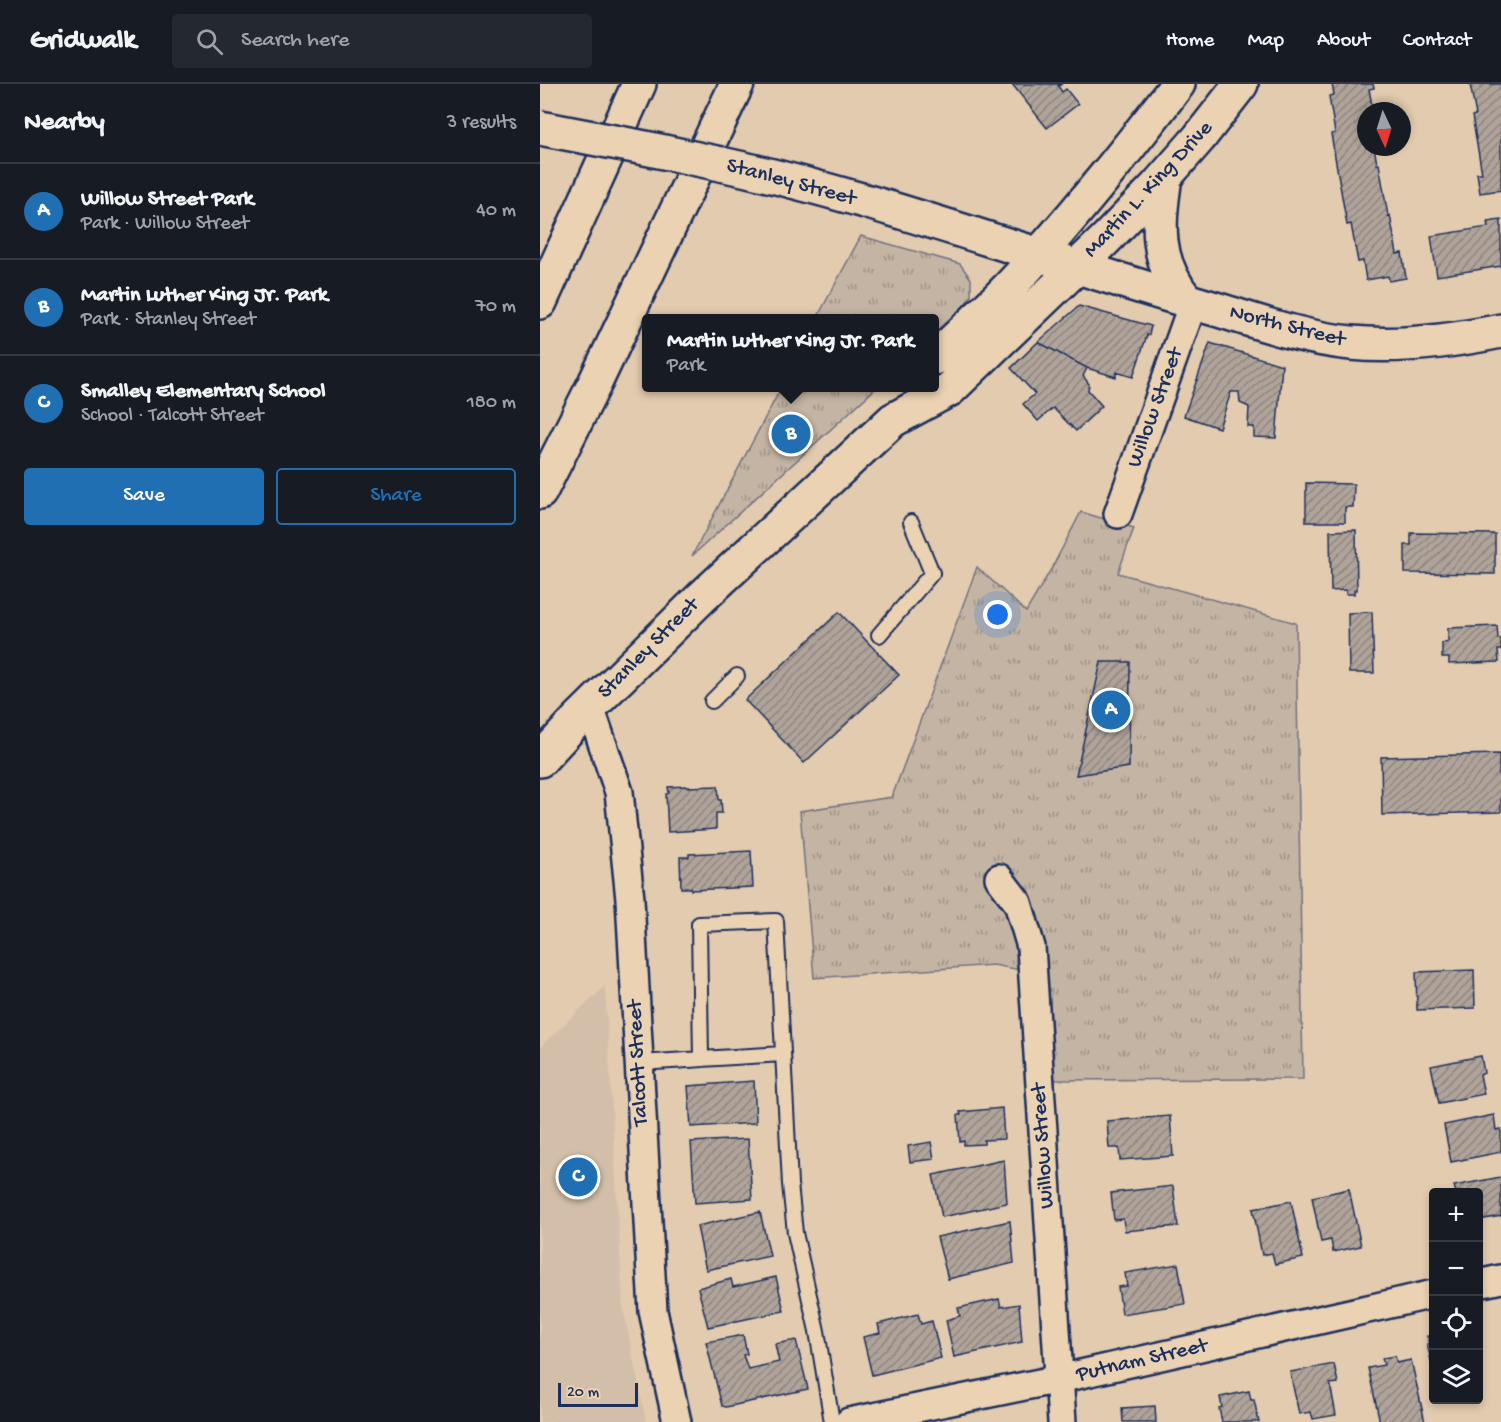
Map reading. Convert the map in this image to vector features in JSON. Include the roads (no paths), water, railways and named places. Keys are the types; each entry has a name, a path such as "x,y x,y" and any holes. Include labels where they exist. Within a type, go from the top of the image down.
{"main road":[{"path":"540,302 639,84"},
{"path":"540,492 600,372 737,84"},
{"name":"Martin L. King Drive","path":"1038,255 1178,84"},
{"name":"Martin L. King Drive","path":"1078,267 1165,177 1241,84"},
{"name":"Stanley Street","path":"540,128 688,157 784,179 1078,267 950,389 893,420 701,598 590,707 540,760"},
{"path":"1165,177 1160,218 1162,251 1170,277 1190,302"},
{"path":"939,354 995,301 1038,255"},
{"name":"North Street","path":"1078,267 1297,333 1349,343 1396,345 1431,343 1501,331"},
{"name":"Stanley Street","path":"893,420 911,392"}],"street":[{"name":"Willow Street","path":"1118,514 1190,302"},
{"name":"Talcott Street","path":"590,707 619,792 630,899 653,1311 677,1422"},
{"name":"Willow Street","path":"999,878 1018,903 1031,947 1062,1422"},
{"path":"1483,1283 1501,1279"},
{"name":"Putnam Street","path":"849,1422 1059,1379 1429,1295"}],"lane":[{"path":"879,635 932,573 912,522"},
{"path":"712,701 737,676"},
{"path":"704,1059 701,1059 699,924 776,921 790,1184 795,1233 817,1331 832,1422"},
{"path":"639,1063 783,1054"}],"place":[{"name":"Martin Luther King Jr. Park","path":"791,434"},
{"name":"Willow Street Park","path":"1111,710"},
{"name":"Smalley Elementary School","path":"578,1177"}]}
